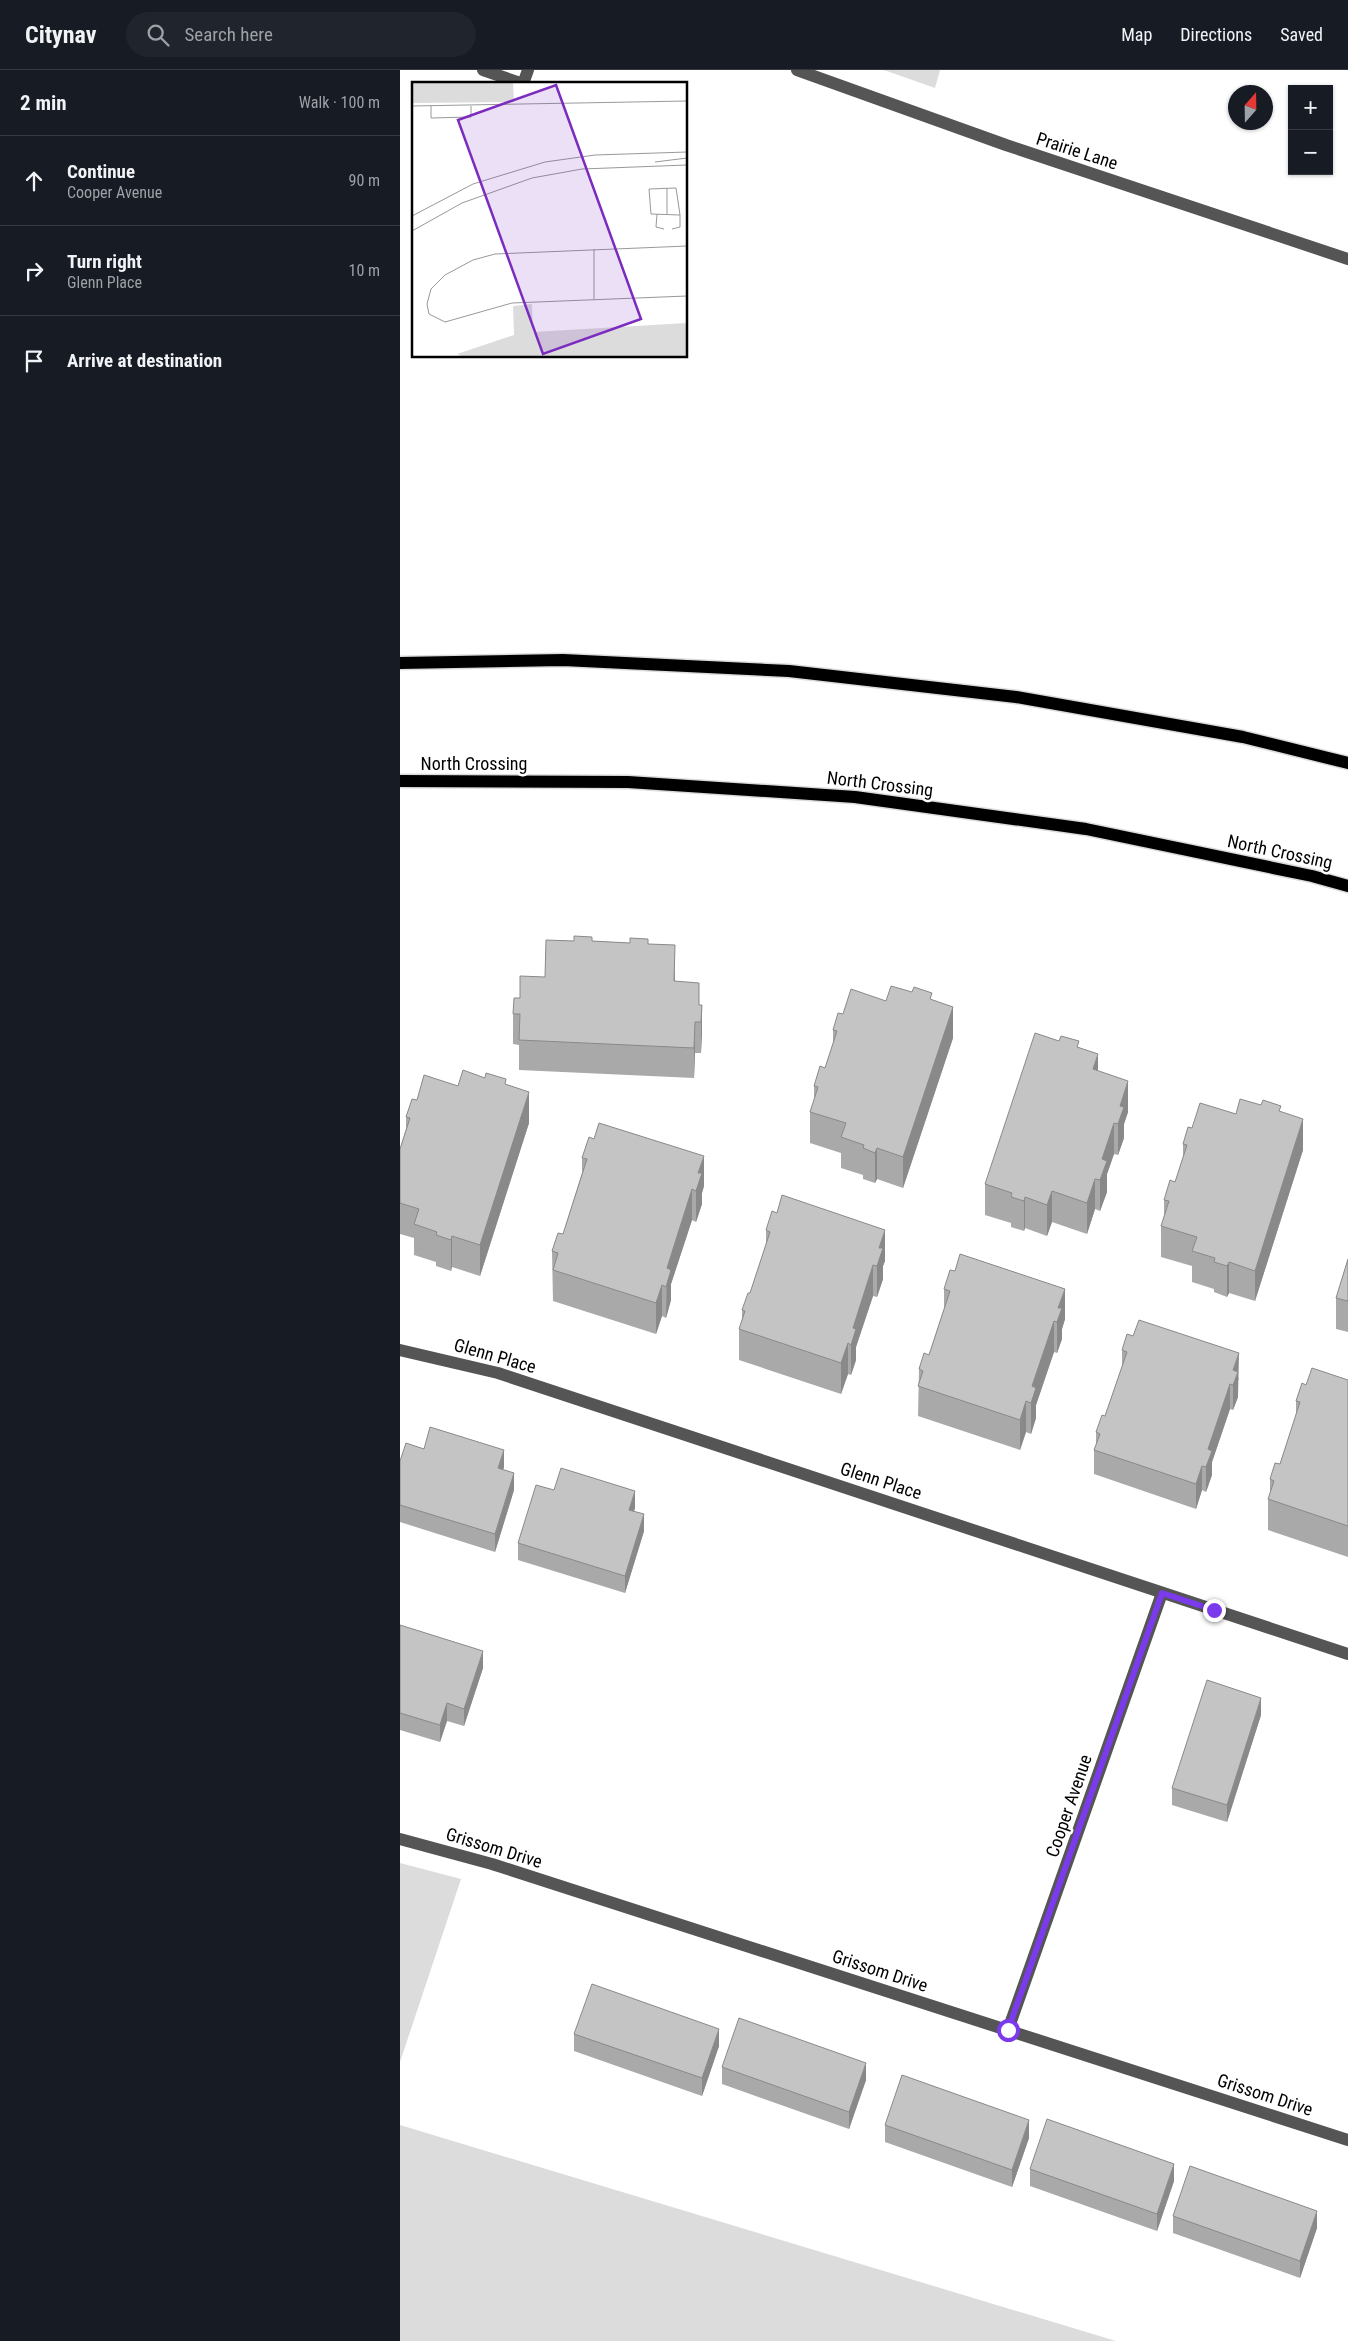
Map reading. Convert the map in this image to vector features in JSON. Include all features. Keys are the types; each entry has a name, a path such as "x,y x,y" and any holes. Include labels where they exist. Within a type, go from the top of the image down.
{"main road":[{"path":"400,663 563,660 789,671 1016,697 1243,737 1348,763"},
{"name":"North Crossing","path":"400,781 628,782 855,797 1086,829 1312,876 1348,886"}],"street":[{"path":"483,70 518,82"},
{"name":"Prairie Lane","path":"797,70 1006,146 1348,259"},
{"name":"Glenn Place","path":"400,1350 498,1373 1348,1654"},
{"name":"Cooper Avenue","path":"1008,2030 1162,1593"},
{"name":"Grissom Drive","path":"400,1839 492,1864 1348,2140"}],"shaded area":[{"path":"884,70 940,70 935,88"},
{"path":"400,1863 461,1879 400,2062"},
{"path":"400,2125 1116,2341 400,2341"}],"building":[{"path":"574,936 592,937 592,941 630,943 630,938 648,939 648,944 675,945 674,981 699,983 699,1005 702,1005 701,1022 695,1022 694,1048 519,1040 520,1014 513,1014 514,998 520,998 520,976 545,977 546,940 574,941"},
{"path":"891,986 912,992 914,987 932,993 930,999 953,1007 903,1157 877,1148 875,1153 863,1148 864,1145 841,1137 846,1123 810,1112 818,1087 814,1086 820,1066 825,1068 837,1031 833,1030 838,1013 843,1014 851,989 886,1001"},
{"path":"1035,1033 1059,1041 1061,1036 1079,1041 1077,1047 1098,1054 1093,1069 1128,1081 1120,1106 1124,1107 1118,1124 1114,1123 1102,1159 1107,1161 1100,1180 1095,1179 1087,1203 1052,1191 1047,1205 1025,1197 1024,1201 1011,1197 1012,1193 985,1184"},
{"path":"463,1070 485,1078 486,1073 506,1079 505,1084 529,1092 480,1245 452,1236 451,1240 436,1235 437,1232 414,1224 419,1209 400,1203 400,1149 410,1118 406,1117 412,1099 417,1100 424,1075 458,1086"},
{"path":"1240,1099 1261,1105 1263,1100 1281,1106 1279,1111 1303,1119 1255,1271 1229,1262 1227,1266 1214,1262 1215,1258 1192,1251 1197,1237 1161,1226 1169,1201 1164,1200 1170,1180 1175,1182 1187,1145 1183,1144 1188,1127 1192,1128 1200,1103 1236,1114"},
{"path":"599,1123 704,1156 698,1173 702,1173 696,1191 692,1189 667,1268 671,1270 666,1287 662,1285 656,1303 553,1270 558,1253 552,1251 558,1233 563,1234 587,1159 582,1158 589,1137 594,1139"},
{"path":"782,1195 885,1230 879,1248 883,1248 877,1266 873,1265 853,1328 856,1329 851,1345 848,1343 841,1363 739,1329 745,1311 742,1310 748,1293 750,1293 770,1232 766,1230 772,1211 777,1213"},
{"path":"960,1254 1065,1289 1058,1308 1062,1308 1057,1322 1054,1321 1032,1386 1036,1388 1031,1403 1026,1401 1020,1420 918,1386 923,1371 919,1369 924,1353 929,1355 950,1291 944,1289 950,1270 955,1271"},
{"path":"1348,1259 1348,1301 1336,1298"},
{"path":"1139,1320 1239,1353 1233,1370 1238,1372 1233,1385 1230,1384 1208,1449 1212,1451 1206,1467 1202,1466 1196,1484 1094,1450 1100,1434 1096,1432 1102,1415 1105,1416 1127,1352 1122,1350 1127,1334 1133,1336"},
{"path":"1312,1368 1348,1380 1348,1526 1268,1499 1274,1481 1270,1479 1275,1463 1280,1464 1300,1402 1296,1401 1302,1383 1306,1385"},
{"path":"430,1427 504,1450 498,1468 514,1473 495,1534 400,1505 400,1461 406,1443 424,1449"},
{"path":"561,1468 635,1491 629,1510 644,1514 625,1576 518,1543 536,1485 554,1490"},
{"path":"400,1625 483,1651 464,1709 447,1703 440,1725 400,1713"},
{"path":"1207,1680 1261,1698 1227,1805 1172,1788"},
{"path":"592,1984 719,2029 702,2078 574,2034"},
{"path":"739,2018 866,2063 849,2112 722,2067"},
{"path":"902,2075 1029,2120 1012,2170 885,2125"},
{"path":"1047,2119 1174,2164 1157,2214 1030,2169"},
{"path":"1190,2166 1317,2211 1300,2261 1173,2216"}],"route":[{"path":"1008,2030 1162,1593 1214,1610"}]}
